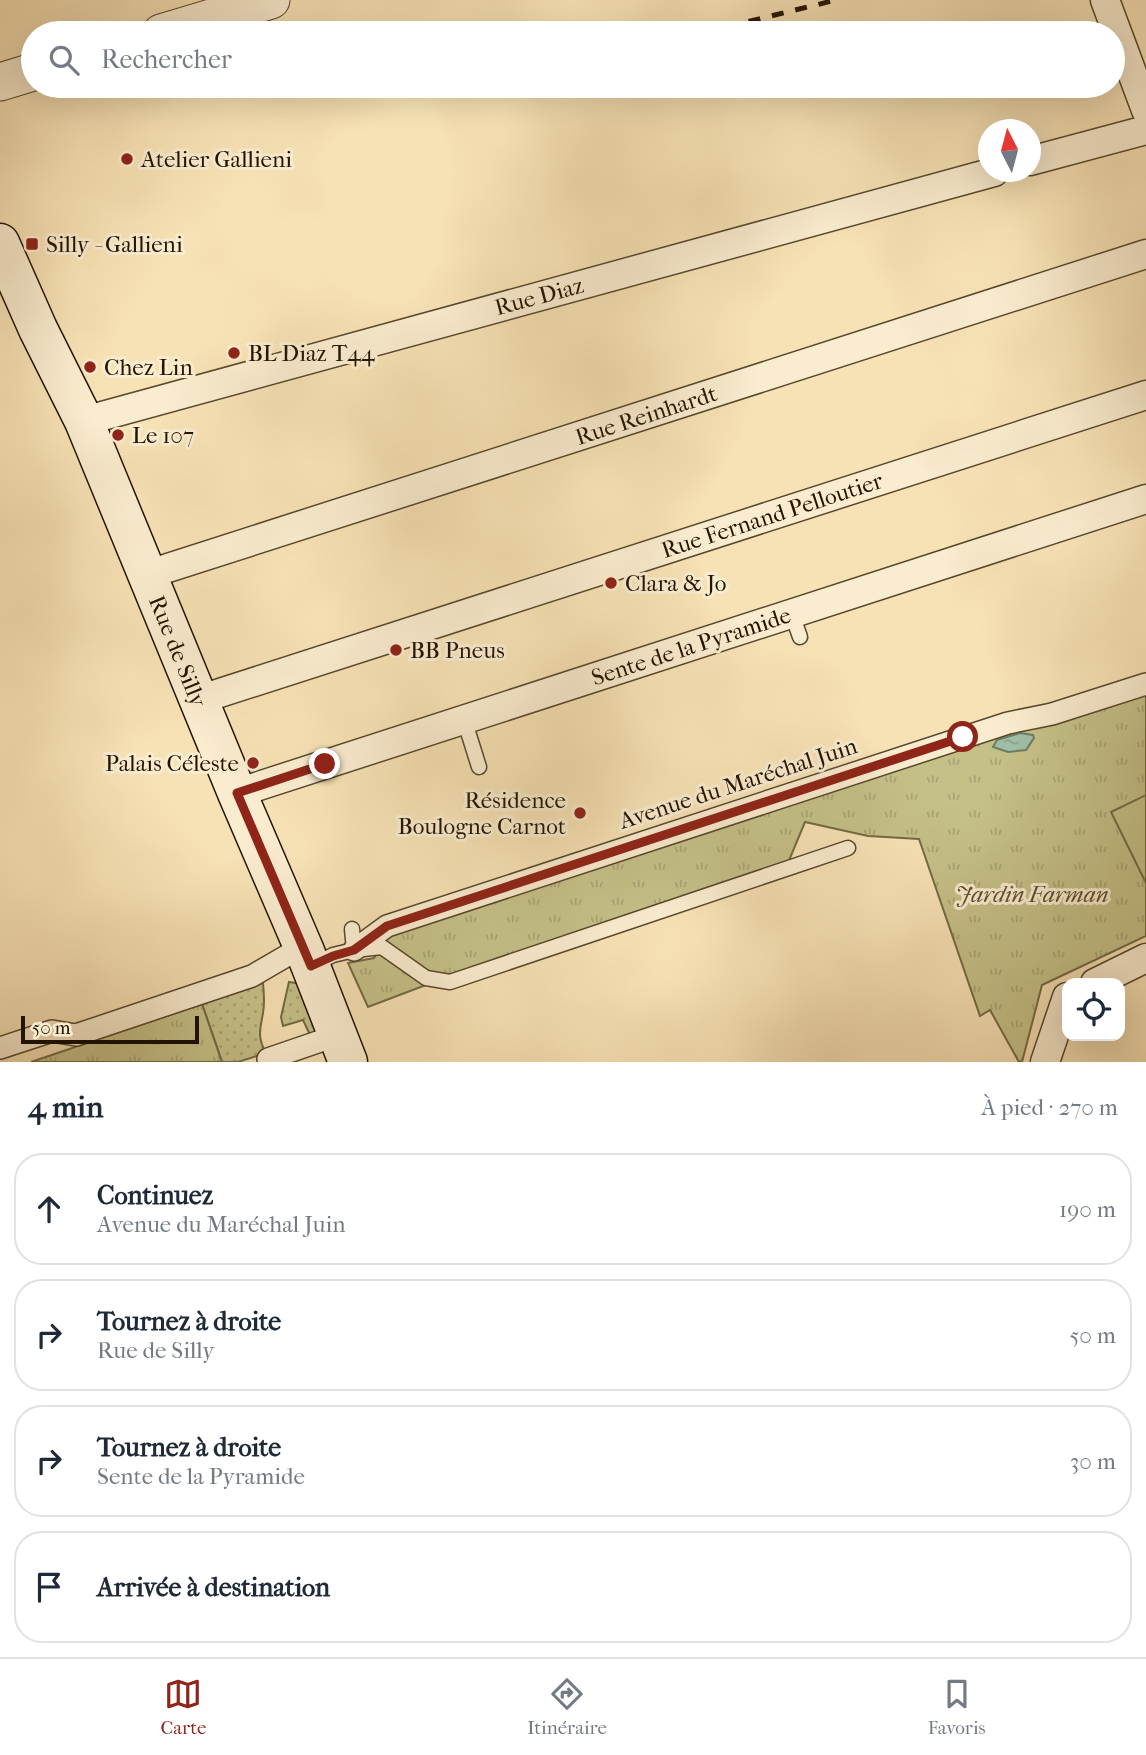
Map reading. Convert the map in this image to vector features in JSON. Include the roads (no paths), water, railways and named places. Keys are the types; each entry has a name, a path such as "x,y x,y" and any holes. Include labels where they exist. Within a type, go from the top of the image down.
{"main road":[{"name":"Rue de Silly","path":"0,243 38,329 84,421 198,700 308,957 343,1049"}],"street":[{"path":"201,21 271,0"},
{"path":"1105,0 1113,21"},
{"path":"1125,54 1146,110"},
{"path":"0,82 21,76"},
{"path":"1041,158 1146,130"},
{"name":"Rue Diaz","path":"84,421 978,176"},
{"name":"Rue Reinhardt","path":"146,575 1146,254"},
{"name":"Rue Fernand Pelloutier","path":"198,700 1146,395"},
{"name":"Sente de la Pyramide","path":"237,793 464,719 796,625 1146,499"},
{"name":"Avenue du Maréchal Juin","path":"353,939 1008,723 1052,714 1146,684"},
{"name":"Avenue du Maréchal Juin","path":"0,1048 52,1031 76,1035 252,975 288,955 308,957"},
{"path":"1105,978 1146,958"},
{"path":"1045,1062 1062,1012"},
{"path":"263,1060 343,1049"}],"lane":[{"path":"464,719 479,768"},
{"name":"Avenue du Maréchal Juin","path":"308,957 333,956 353,939 382,947 426,978 450,982 848,848"}],"water":[{"path":"1020,733 1033,735 1034,738 1026,750 1008,752 993,747 997,740"}],"railway":[{"path":"751,21 836,0"}],"place":[{"name":"Atelier Gallieni","path":"127,159"},
{"name":"Silly - Gallieni","path":"32,244"},
{"name":"BL Diaz T44","path":"234,353"},
{"name":"Chez Lin","path":"90,367"},
{"name":"Le 107","path":"118,435"},
{"name":"Clara & Jo","path":"611,583"},
{"name":"BB Pneus","path":"396,650"},
{"name":"Palais Céleste","path":"253,763"},
{"name":"Résidence Boulogne Carnot","path":"580,813"}],"park label":[{"name":"Jardin Farman","path":"1032,894"}]}
